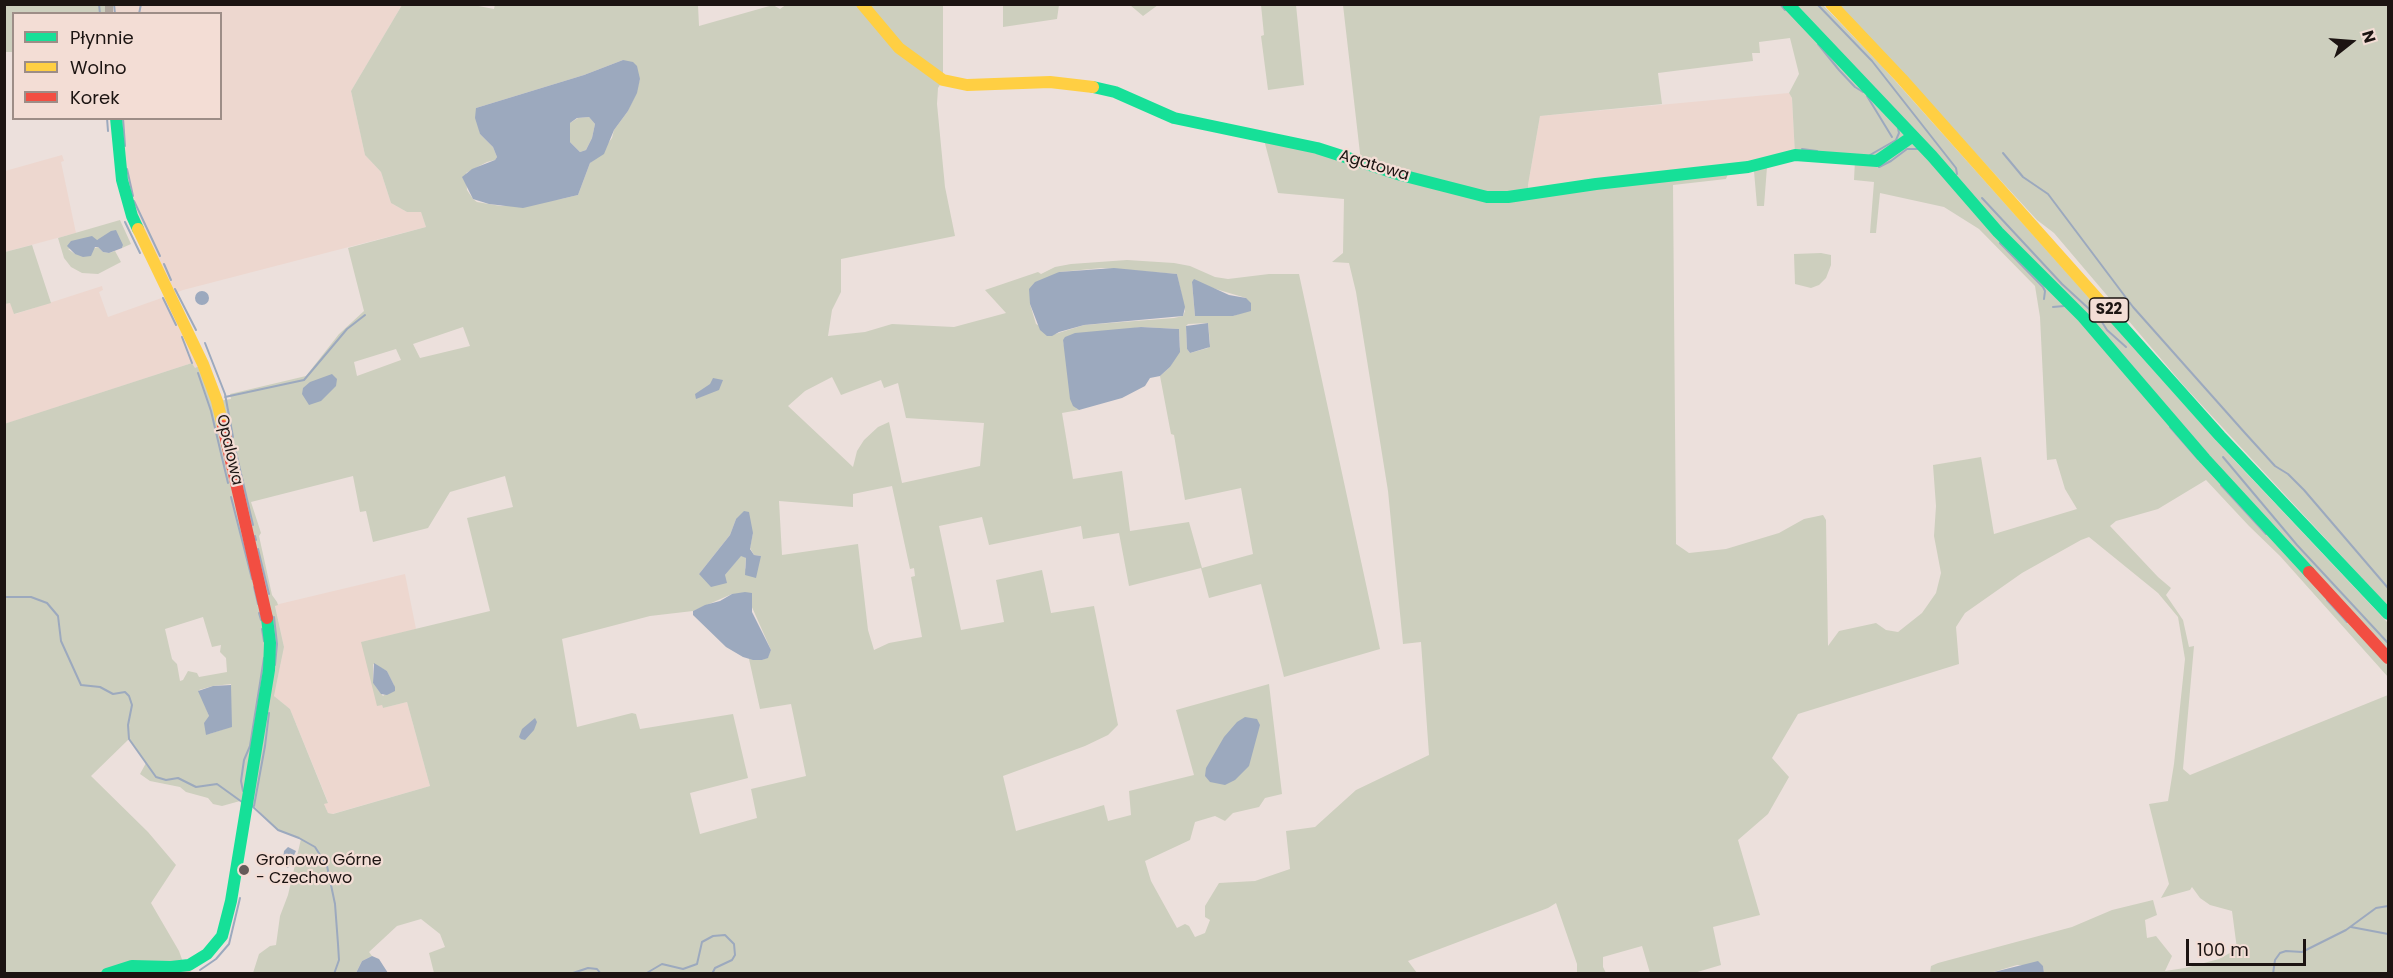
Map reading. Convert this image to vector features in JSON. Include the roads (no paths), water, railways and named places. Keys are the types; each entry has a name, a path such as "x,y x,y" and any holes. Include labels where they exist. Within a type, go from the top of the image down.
{"main road":[{"name":"Agatowa","path":"862,4 884,33 913,60 934,76 954,84 1050,82 1087,85 1114,92 1174,118 1317,148 1401,175 1486,197 1508,197 1596,184 1748,167 1795,155 1878,161 1913,136"},
{"path":"1788,4 1913,136 2004,239 2083,317 2205,459 2388,658"},
{"name":"S22","path":"1831,4 1909,87 2226,443 2388,614"},
{"name":"Opalowa","path":"116,120 122,180 132,216 203,364 218,401 266,606 270,635 268,670 225,930 212,950 190,969"},
{"path":"107,974 132,966 190,969"}],"water":[{"path":"623,60 633,62 637,66 640,79 637,93 628,111 614,130 604,154 590,163 578,195 523,208 489,204 473,199 462,177 472,169 495,160 497,157 493,147 480,134 475,118 476,108 584,75","holes":["589,117 595,124 586,150 580,152 570,142 570,123 577,118"]},
{"path":"116,230 123,245 122,248 109,253 95,247 91,256 83,257 75,254 67,246 71,241 92,236 97,240"},
{"path":"1114,268 1177,274 1185,307 1183,316 1084,325 1052,336 1047,336 1040,330 1030,304 1029,289 1035,282 1059,272"},
{"path":"1194,279 1229,295 1246,298 1251,303 1251,311 1233,316 1195,316 1192,282"},
{"path":"202,291 207,293 209,298 207,303 202,305 197,303 195,298 197,293"},
{"path":"1208,323 1210,347 1190,353 1187,349 1186,326"},
{"path":"1141,327 1179,329 1180,352 1170,367 1160,376 1150,378 1145,386 1122,398 1079,410 1073,406 1070,399 1063,340 1065,337 1075,333"},
{"path":"332,374 337,379 336,386 321,401 309,405 302,394 303,388 310,382"},
{"path":"713,378 723,380 719,390 696,399 695,394 710,384"},
{"path":"744,511 749,512 753,533 750,549 754,555 761,556 756,578 745,575 746,558 741,556 725,575 727,583 711,587 699,574 730,535 736,519"},
{"path":"752,593 752,612 771,650 768,658 762,660 743,657 726,647 693,615 693,611 705,605 720,601 732,594"},
{"path":"374,663 387,671 395,691 387,695 381,694 373,683"},
{"path":"231,685 232,727 206,735 204,723 209,716 198,691 213,686"},
{"path":"1245,717 1257,719 1260,725 1249,766 1235,780 1225,785 1210,782 1205,776 1206,768 1224,737 1237,722"},
{"path":"535,718 537,722 534,730 525,740 521,739 519,737 522,729"},
{"path":"288,847 296,851 288,868 285,865 286,861 283,860 284,851"},
{"path":"372,956 379,959 388,973 356,973 362,961"},
{"path":"2038,961 2043,966 2044,973 1990,973"}],"waterway":[{"path":"99,4 100,12"},
{"path":"114,4 115,12"},
{"path":"139,12 141,4"},
{"path":"1780,4 1785,10"},
{"path":"1817,4 1872,61 1956,168 1957,174"},
{"path":"1818,44 1839,70 1863,92"},
{"path":"1867,96 1892,137"},
{"path":"107,120 108,131"},
{"path":"123,120 125,146"},
{"path":"1870,155 1896,140 1899,133 1898,128"},
{"path":"1802,149 1817,151"},
{"path":"1879,167 1907,149 1919,149"},
{"path":"2003,153 2023,177 2048,194 2133,307 2275,466 2288,474 2304,490 2388,588"},
{"path":"127,169 133,196"},
{"path":"1982,198 2062,284 2126,347"},
{"path":"134,201 160,256"},
{"path":"125,222 140,253"},
{"path":"2000,243 2043,287 2044,299"},
{"path":"164,264 171,280"},
{"path":"175,289 196,330"},
{"path":"163,298 176,325"},
{"path":"2053,307 2064,306"},
{"path":"225,397 304,380 347,329 365,315"},
{"path":"182,337 192,363"},
{"path":"205,343 225,394 233,437"},
{"path":"198,373 211,411 228,483"},
{"path":"2170,427 2198,459"},
{"path":"235,448 253,525"},
{"path":"2223,457 2297,545 2388,643"},
{"path":"2221,485 2266,534"},
{"path":"231,497 252,579"},
{"path":"255,536 256,540"},
{"path":"258,549 269,594"},
{"path":"254,587 258,604"},
{"path":"4,597 31,597 47,603 58,616 61,641 81,685 100,687 113,694 125,692 129,696 132,705 128,725 129,739 156,777 166,780 178,778 196,787 217,784 242,802"},
{"path":"2327,600 2347,622"},
{"path":"259,613 261,620"},
{"path":"274,617 277,644 275,665"},
{"path":"262,629 264,641"},
{"path":"243,791 241,781 244,760 250,746 264,658"},
{"path":"254,806 269,713"},
{"path":"251,805 278,830 315,847 327,866 335,904 338,944 339,960 334,974"},
{"path":"200,970 216,959 229,944 240,898"},
{"path":"2273,974 2275,960 2280,953 2302,952 2346,930 2376,908 2388,906"},
{"path":"2351,927 2388,934"},
{"path":"645,974 662,964 683,969 697,964 702,942 713,936 725,935 734,944 735,955 732,960 715,968 712,974"},
{"path":"570,974 588,968 597,969 601,974"}],"place":[{"name":"Gronowo Górne - Czechowo","path":"244,870"}]}
